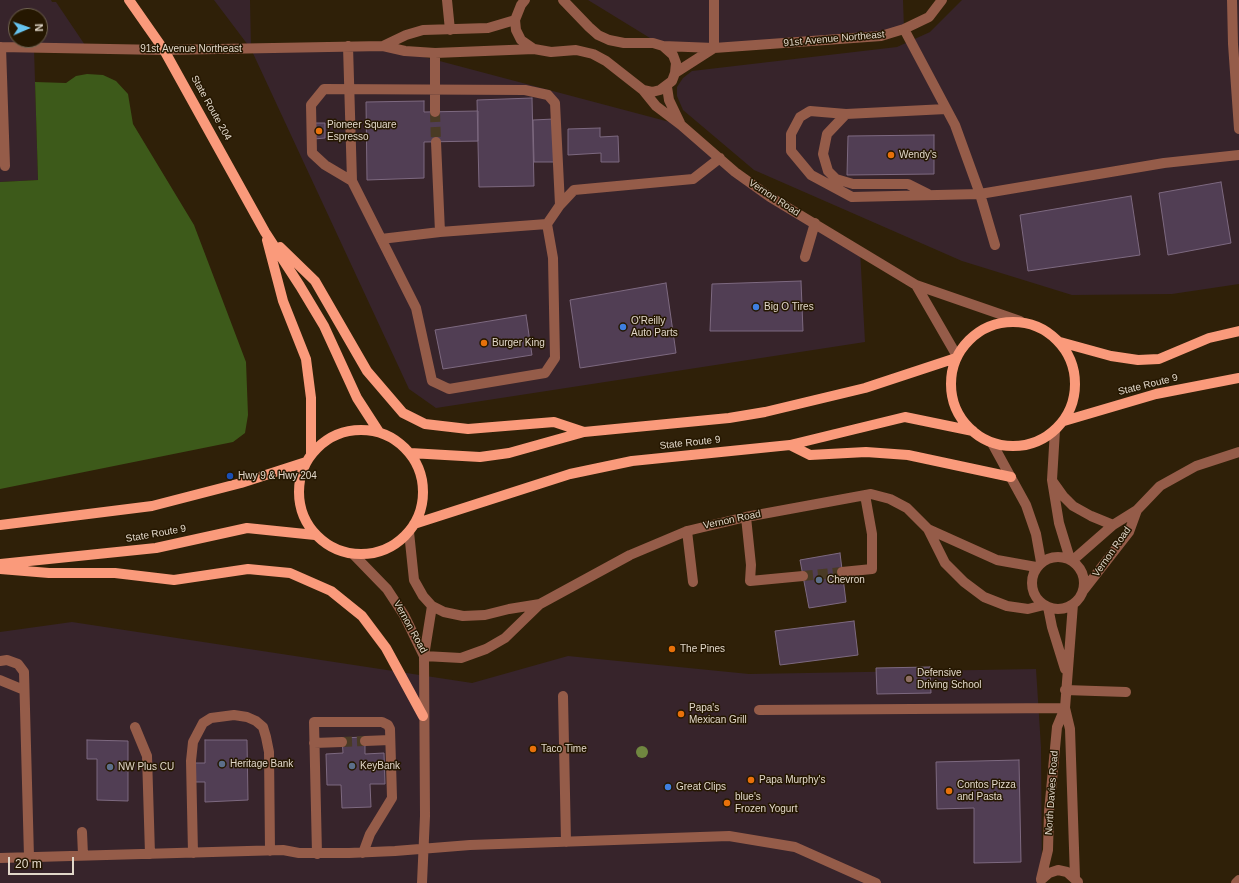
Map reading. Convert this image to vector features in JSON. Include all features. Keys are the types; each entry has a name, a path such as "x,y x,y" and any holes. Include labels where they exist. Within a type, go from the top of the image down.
{"main road":[{"name":"State Route 204","path":"129,0 164,50 265,232 324,326 357,398 379,432"},
{"name":"State Route 204","path":"265,232 283,301 306,359 311,398 309,457"},
{"path":"265,232 315,281 367,371 403,413 425,424 468,429 554,422 584,432"},
{"path":"1002,322 1020,322 1042,328 1060,342 1071,360 1076,380 1073,401 1064,421 1055,430 1041,440 1025,445 1008,446 992,443 972,431 960,416 952,397 951,377 957,357 968,340 984,328 1002,322"},
{"path":"1060,342 1111,356 1138,360 1159,359 1209,338 1239,331"},
{"path":"410,452 480,457 509,453 584,432 729,418 765,412 865,388 957,357"},
{"name":"State Route 9","path":"1064,421 1156,394 1239,378"},
{"name":"State Route 9","path":"411,528 570,474 632,461 790,445 887,420 905,417 972,431"},
{"path":"361,429 379,432 396,440 410,452 418,466 422,480 423,495 421,510 411,528 393,546 374,553 353,554 339,551 326,544 315,535 304,519 298,500 299,480 309,457 325,440 342,432 361,429"},
{"path":"790,445 810,455 866,452 908,455 1011,477"},
{"path":"0,525 152,506 227,487 309,457"},
{"name":"State Route 9","path":"0,564 156,548 246,528 315,535"},
{"path":"0,569 49,573 115,573 174,580 248,569 290,573 331,591 362,616 386,648 424,716"}],"street":[{"path":"447,0 450,30"},
{"path":"525,0 520,5 515,20 516,30 521,40 534,49"},
{"name":"91st Avenue Northeast","path":"563,0 598,35 609,40 624,43 653,43 663,46 714,48 881,36 904,29 929,17 942,0"},
{"path":"714,0 714,48"},
{"path":"1232,0 1239,129"},
{"name":"91st Avenue Northeast","path":"383,46 406,35 423,30 488,28 515,20"},
{"path":"904,29 954,125 980,194 995,246"},
{"path":"348,46 352,181 416,308 432,381 449,389 545,373 556,358 553,258 547,224 560,205 574,190 693,179 720,158"},
{"name":"91st Avenue Northeast","path":"0,47 164,50 383,46 405,51 435,53 534,49 551,52 576,50 593,54 606,61 643,90"},
{"path":"643,90 652,92 667,87 672,82 676,63 673,55 663,46"},
{"path":"0,47 5,166"},
{"name":"91st Avenue Northeast","path":"675,73 714,48"},
{"path":"435,53 435,112"},
{"name":"Vernon Road","path":"667,87 669,100 680,125"},
{"path":"352,181 325,165 312,153 311,105 324,89 435,91 525,90 548,95 555,103 560,205"},
{"name":"Vernon Road","path":"643,90 656,106 735,172 770,197 916,285 1020,322"},
{"path":"946,109 846,114 810,111 800,117 791,134 791,151 811,175 852,197 980,194 1164,163 1239,155"},
{"path":"846,114 827,134 823,154 828,170 836,179 853,184 908,184 930,195"},
{"path":"436,142 440,232"},
{"path":"805,257 815,223"},
{"path":"381,239 440,232 547,224"},
{"name":"Vernon Road","path":"916,285 957,357"},
{"path":"1055,430 1052,480 1059,523 1071,559"},
{"path":"992,443 1026,505 1036,534 1039,565"},
{"name":"Vernon Road","path":"1071,559 1113,525 1136,510 1160,486 1196,466 1239,452"},
{"path":"1052,480 1063,496 1073,506 1091,516 1113,525"},
{"name":"Vernon Road","path":"353,554 387,589 404,615 424,656 461,658 486,649 505,638 540,604 630,555 687,530 746,517 871,494 890,499 907,508 928,529 945,563 964,582 984,598 1007,606 1028,609 1046,606"},
{"path":"842,572 872,569 872,534 864,495"},
{"name":"Vernon Road","path":"1083,592 1129,532 1136,510"},
{"path":"746,517 751,564 750,581 803,576"},
{"path":"411,528 414,580 423,596 432,606 424,656 422,883"},
{"name":"Vernon Road","path":"928,529 997,560 1039,565"},
{"path":"687,530 693,582"},
{"path":"1060,556 1071,559 1079,566 1084,574 1083,592 1073,604 1061,609 1046,606 1036,597 1032,588 1032,577 1039,565 1050,557 1060,556"},
{"name":"Vernon Road","path":"432,606 444,612 463,616 485,615 540,604"},
{"name":"North Davies Road","path":"1073,604 1065,708 1070,729 1077,881"},
{"name":"North Davies Road","path":"1046,606 1067,672"},
{"path":"0,661 7,660 18,664 24,672 29,857"},
{"path":"0,680 24,690"},
{"path":"1066,690 1126,692"},
{"path":"562,696 566,842"},
{"path":"759,710 1065,708"},
{"name":"North Davies Road","path":"1040,881 1048,850 1049,812 1057,727 1065,708"},
{"path":"193,853 191,761 193,742 203,723 211,718 234,714 246,716 256,721 263,727 266,737 269,752 270,851"},
{"path":"317,854 314,722 382,722 388,725 390,729 392,798 370,834 363,852"},
{"path":"135,727 147,756 150,854"},
{"path":"365,741 390,740"},
{"path":"314,743 342,742"},
{"path":"82,832 83,856"},
{"path":"0,858 270,851 317,854 423,850 459,846 729,836 795,847 876,883"},
{"path":"1040,881 1048,873 1058,870 1068,872 1077,881"},
{"path":"1236,883 1239,880"}],"shaded area":[{"path":"0,0 51,0 52,2 56,2 87,48 48,48 48,8 8,8 8,48 34,48 38,180 0,182"},
{"path":"214,0 250,0 251,48 383,46 681,125 735,172 860,250 865,342 436,408 409,389 251,49"},
{"path":"588,0 903,0 904,29 881,36 663,46"},
{"path":"962,0 1239,0 1239,284 1172,294 1072,295 962,261 754,170 683,110 677,96 677,87 683,78 692,71 897,47 930,32"},
{"path":"72,622 472,683 568,656 749,674 1036,669 1041,747 1042,883 0,883 0,632"}],"green space":[{"path":"87,74 103,75 116,81 128,94 133,124 194,225 246,362 248,415 245,433 233,442 0,489 0,182 38,180 35,82 66,83 76,76"}],"building":[{"path":"532,98 534,186 479,187 477,100"},
{"path":"424,101 424,112 478,111 478,141 424,142 424,178 367,180 366,102"},
{"path":"554,119 556,162 534,162 533,120"},
{"name":"Pioneer Square Espresso","path":"314,123 325,123 325,138 314,139"},
{"path":"600,128 600,137 618,136 619,162 601,162 601,153 568,155 568,129"},
{"name":"Wendy's","path":"934,135 934,174 847,175 848,136"},
{"path":"1221,182 1231,243 1168,255 1159,193"},
{"path":"1131,196 1140,255 1028,271 1020,215"},
{"name":"Big O Tires","path":"801,281 803,331 710,331 712,284"},
{"name":"O'Reilly Auto Parts","path":"666,283 676,353 580,368 570,300"},
{"name":"Burger King","path":"526,315 532,355 443,369 435,330"},
{"path":"840,553 846,602 809,608 800,560"},
{"path":"854,621 858,655 780,665 775,631"},
{"path":"930,667 931,693 877,694 876,668"},
{"path":"365,737 365,754 384,753 385,784 370,784 371,807 342,808 341,785 327,785 326,754 343,753 342,738"},
{"path":"87,740 128,741 128,801 97,800 97,759 87,759"},
{"path":"205,740 247,740 248,800 205,802 205,782 195,782 195,763 205,763"},
{"path":"1019,760 1021,862 974,863 974,808 937,809 936,762"}],"tunnel":[{"path":"435,112 436,142"},
{"path":"803,576 842,572"},
{"path":"342,742 365,741"}],"place":[{"name":"Pioneer Square Espresso","path":"319,131"},
{"name":"Wendy's","path":"891,155"},
{"name":"Big O Tires","path":"756,307"},
{"name":"O'Reilly Auto Parts","path":"623,327"},
{"name":"Burger King","path":"484,343"},
{"name":"Hwy 9 & Hwy 204","path":"230,476"},
{"name":"Chevron","path":"819,580"},
{"name":"The Pines","path":"672,649"},
{"name":"Defensive Driving School","path":"909,679"},
{"name":"Papa's Mexican Grill","path":"681,714"},
{"name":"Taco Time","path":"533,749"},
{"name":"Heritage Bank","path":"222,764"},
{"name":"KeyBank","path":"352,766"},
{"name":"NW Plus CU","path":"110,767"},
{"name":"Papa Murphy's","path":"751,780"},
{"name":"Great Clips","path":"668,787"},
{"name":"Contos Pizza and Pasta","path":"949,791"},
{"name":"blue's Frozen Yogurt","path":"727,803"}]}
